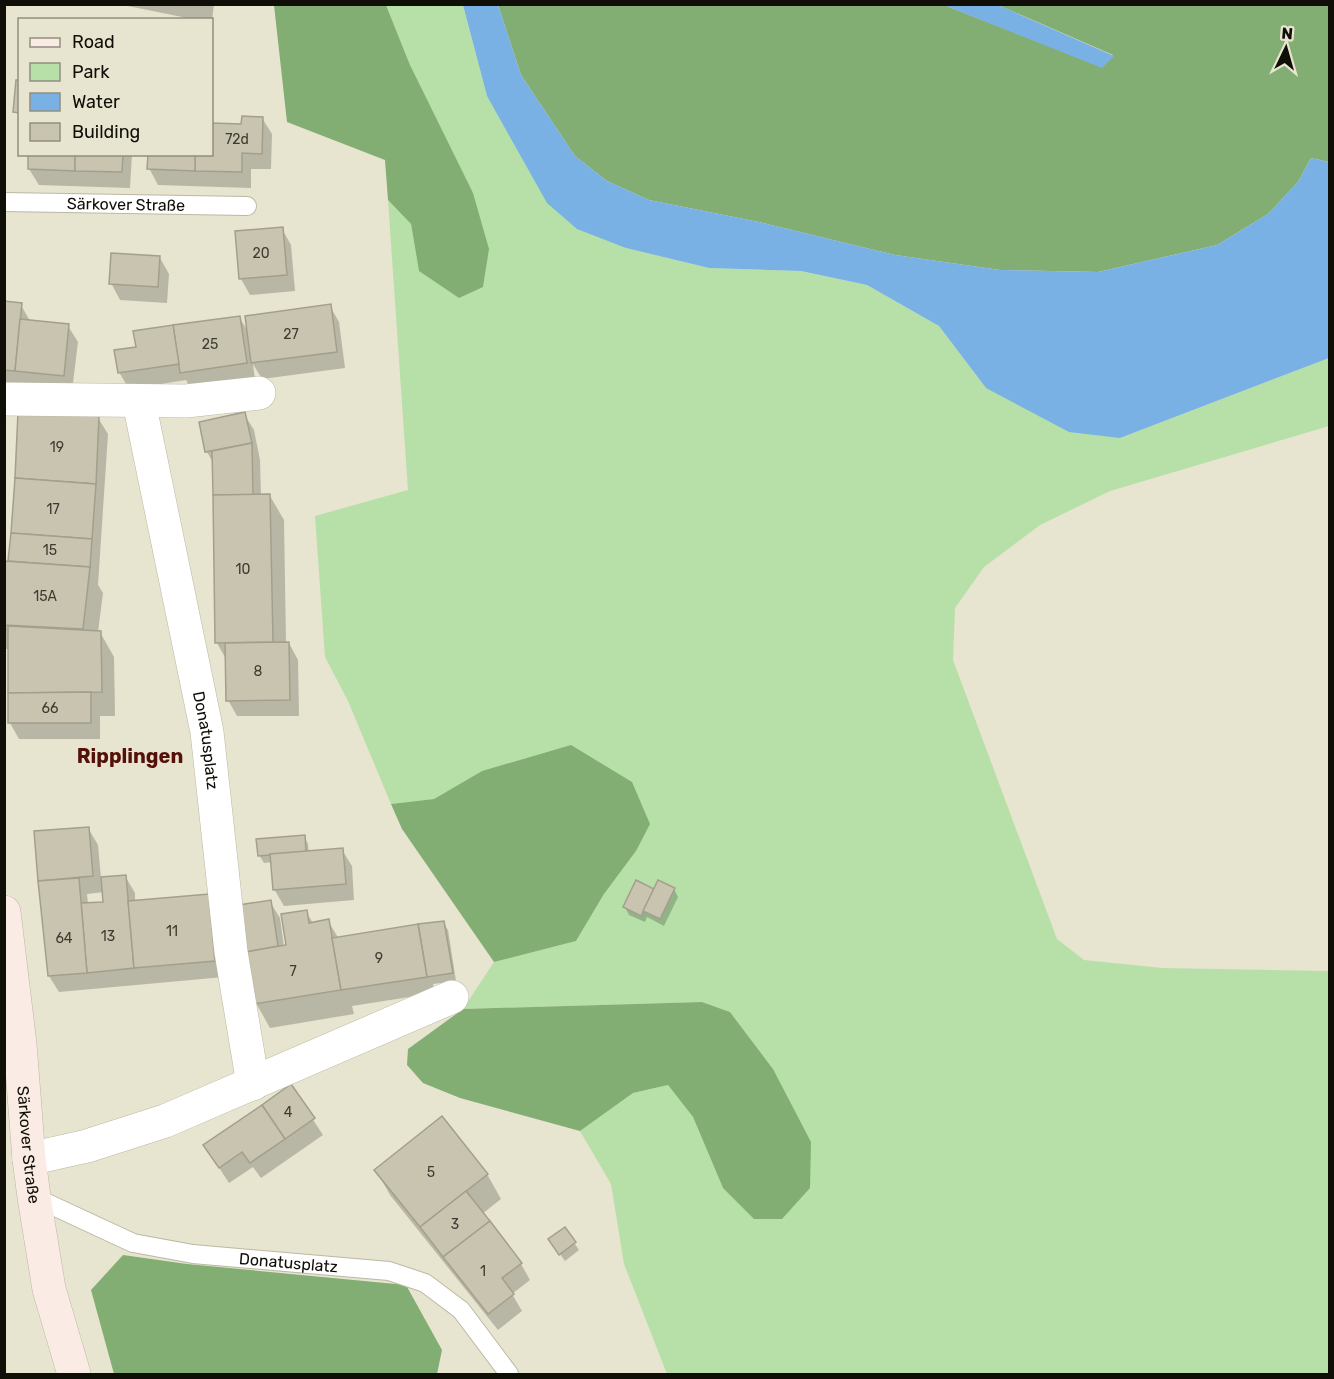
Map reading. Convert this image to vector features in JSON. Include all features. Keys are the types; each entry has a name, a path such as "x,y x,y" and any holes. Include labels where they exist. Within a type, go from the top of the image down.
{"main road":[{"name":"Särkover Straße","path":"4,912 20,1044 28,1159 49,1289 74,1374"}],"street":[{"path":"4,399 186,401 259,393"},
{"name":"Donatusplatz","path":"139,402 207,732 231,952 253,1084"},
{"path":"28,1159 87,1146 165,1121 452,997"}],"lane":[{"name":"Särkover Straße","path":"4,202 247,206"},
{"name":"Donatusplatz","path":"34,1197 132,1242 192,1254 388,1271 425,1283 461,1310 509,1374"}],"green space":[{"path":"274,5 386,5 410,65 473,193 489,249 483,287 459,298 419,271 411,224 388,200 385,160 287,122"},
{"path":"386,5 463,5 487,96 626,248 709,268 801,271 867,285 939,326 986,388 1120,438 1329,358 1329,426 1110,491 1040,525 984,567 955,608 953,660 1057,939 1084,960 1162,968 1329,971 1329,1374 667,1374 624,1264 611,1184 580,1131 633,1093 668,1085 693,1117 723,1188 773,1069 730,1012 702,1002 463,1009 494,962 576,941 604,894 636,851 482,771 434,799 391,804 348,701 325,657 315,516 408,490 388,200 411,224 419,271 410,65"},
{"path":"498,5 944,5 1102,67 1113,55 998,5 1329,5 1329,162 1311,158 1298,182 1268,214 1217,245 1098,272 1000,270 895,255 759,222 649,200 607,181 575,156 521,75"},
{"path":"571,745 632,782 650,824 636,851 604,894 576,941 494,962 402,829 391,804 434,799 482,771"},
{"path":"702,1002 730,1012 773,1069 811,1142 810,1188 782,1219 754,1219 723,1188 693,1117 668,1085 633,1093 580,1131 460,1098 423,1083 407,1065 408,1049 463,1009"},
{"path":"123,1255 187,1264 406,1285 442,1350 437,1374 114,1374 91,1290"}],"water":[{"path":"463,5 498,5 521,75 575,156 607,181 649,200 759,222 895,255 1000,270 1098,272 1217,245 1268,214 1298,182 1311,158 1329,162 1329,358 1120,438 1069,432 986,388 939,326 867,285 801,271 709,268 626,248 577,229 547,203 487,96"},
{"path":"944,5 998,5 1114,56 1102,68"}],"building":[{"path":"16,80 18,80 18,113 13,112"},
{"path":"242,116 263,117 262,154 242,153 242,172 195,171 195,156 213,156 213,123 241,124"},
{"path":"28,156 75,156 75,171 28,169"},
{"path":"75,156 123,156 122,172 75,171"},
{"path":"148,156 195,156 195,171 147,169"},
{"path":"283,227 287,275 239,279 235,231"},
{"path":"111,253 160,256 158,287 109,284"},
{"path":"4,301 22,303 15,371 4,370"},
{"path":"331,304 337,352 251,363 245,316"},
{"path":"240,316 247,363 180,373 173,325"},
{"path":"20,319 69,324 64,376 15,371"},
{"path":"173,325 179,364 118,373 114,350 136,347 133,331"},
{"path":"18,412 99,416 96,484 15,478"},
{"path":"245,412 252,443 205,452 199,422"},
{"path":"252,443 253,495 213,495 212,451"},
{"path":"15,478 96,484 92,539 11,533"},
{"path":"270,494 273,642 215,643 213,495"},
{"path":"11,533 92,539 90,567 8,561"},
{"path":"4,561 90,567 83,629 4,625"},
{"path":"8,626 101,631 102,692 8,693"},
{"path":"289,642 290,700 226,701 225,643"},
{"path":"91,692 91,723 8,723 8,693"},
{"path":"89,827 93,876 38,881 34,831"},
{"path":"305,835 306,852 258,856 256,839"},
{"path":"343,848 346,884 273,890 270,854"},
{"path":"126,875 134,968 87,973 81,903 103,902 101,877"},
{"path":"79,878 87,973 48,976 38,881"},
{"path":"636,880 654,889 641,916 623,907"},
{"path":"658,880 675,888 660,919 643,911"},
{"path":"209,894 215,961 134,968 128,901"},
{"path":"271,900 278,946 246,952 239,905"},
{"path":"307,910 309,923 329,919 341,990 254,1004 246,952 286,945 281,914"},
{"path":"444,921 453,973 427,977 418,924"},
{"path":"418,924 427,977 341,990 332,938"},
{"path":"291,1084 315,1118 285,1139 262,1105"},
{"path":"262,1105 285,1139 250,1163 242,1152 219,1168 203,1145"},
{"path":"442,1116 488,1174 420,1227 374,1170"},
{"path":"466,1191 490,1221 443,1257 420,1227"},
{"path":"490,1221 522,1263 502,1278 514,1294 488,1314 443,1257"},
{"path":"565,1227 576,1242 559,1255 548,1239"}],"district":[{"name":"Ripplingen","path":"130,756"}]}
